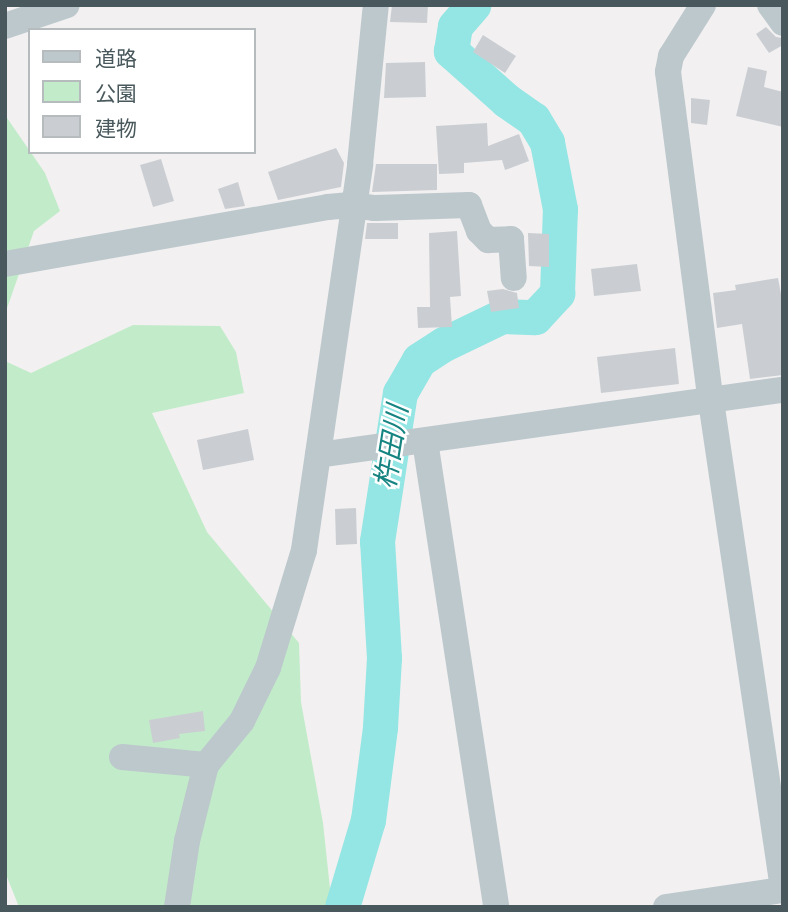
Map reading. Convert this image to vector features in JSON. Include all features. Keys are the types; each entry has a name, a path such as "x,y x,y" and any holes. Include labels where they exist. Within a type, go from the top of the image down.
{"street":[{"path":"5,26 67,5"},
{"path":"177,907 187,841 206,765 243,721 268,668 304,550 360,164 376,5"},
{"path":"666,907 783,889 711,401 668,72 671,57 703,5"},
{"path":"770,5 783,23"},
{"path":"5,264 207,226 353,205 375,208 470,205 479,231 488,240 511,239 514,278"},
{"path":"317,454 783,390"},
{"path":"404,443 496,907"},
{"path":"122,757 206,765"}],"green space":[{"path":"5,115 28,148 28,154 32,154 45,173 60,211 34,231 5,314"},
{"path":"133,325 220,326 236,352 244,393 152,413 207,532 299,643 301,702 323,823 332,907 19,907 5,872 5,361 31,373"}],"building":[{"path":"392,5 428,5 427,23 390,22"},
{"path":"766,27 776,37 783,38 783,45 769,53 756,34"},
{"path":"483,35 516,56 505,73 473,52"},
{"path":"425,62 426,97 384,98 386,63"},
{"path":"748,67 767,71 764,87 783,92 783,127 736,116"},
{"path":"691,98 710,100 707,125 691,123"},
{"path":"487,123 488,146 519,134 529,161 505,170 502,160 464,163 464,173 439,174 436,126"},
{"path":"336,148 344,163 341,187 278,200 268,172"},
{"path":"161,159 174,201 153,207 140,165"},
{"path":"376,164 437,164 437,190 372,192"},
{"path":"238,182 245,206 225,209 218,189"},
{"path":"367,223 398,223 398,239 365,239"},
{"path":"457,231 461,296 450,297 452,327 418,328 417,307 430,307 429,233"},
{"path":"528,233 549,234 549,267 529,266"},
{"path":"637,264 641,291 594,296 591,269"},
{"path":"778,278 783,305 783,375 750,379 742,324 717,328 713,293 736,290 735,285"},
{"path":"503,289 517,293 519,308 491,312 487,291"},
{"path":"675,348 679,384 601,393 597,357"},
{"path":"248,429 254,460 203,470 197,440"},
{"path":"356,508 357,544 336,545 335,509"},
{"path":"203,711 205,731 179,734 180,738 153,743 149,720"}],"waterway":[{"name":"杵田川","path":"342,907 368,820 380,727 384,658 377,541 400,393 419,360 444,344 502,316 535,317 557,293 560,209 547,142 533,119 506,100 451,51 455,26 473,5"}]}
